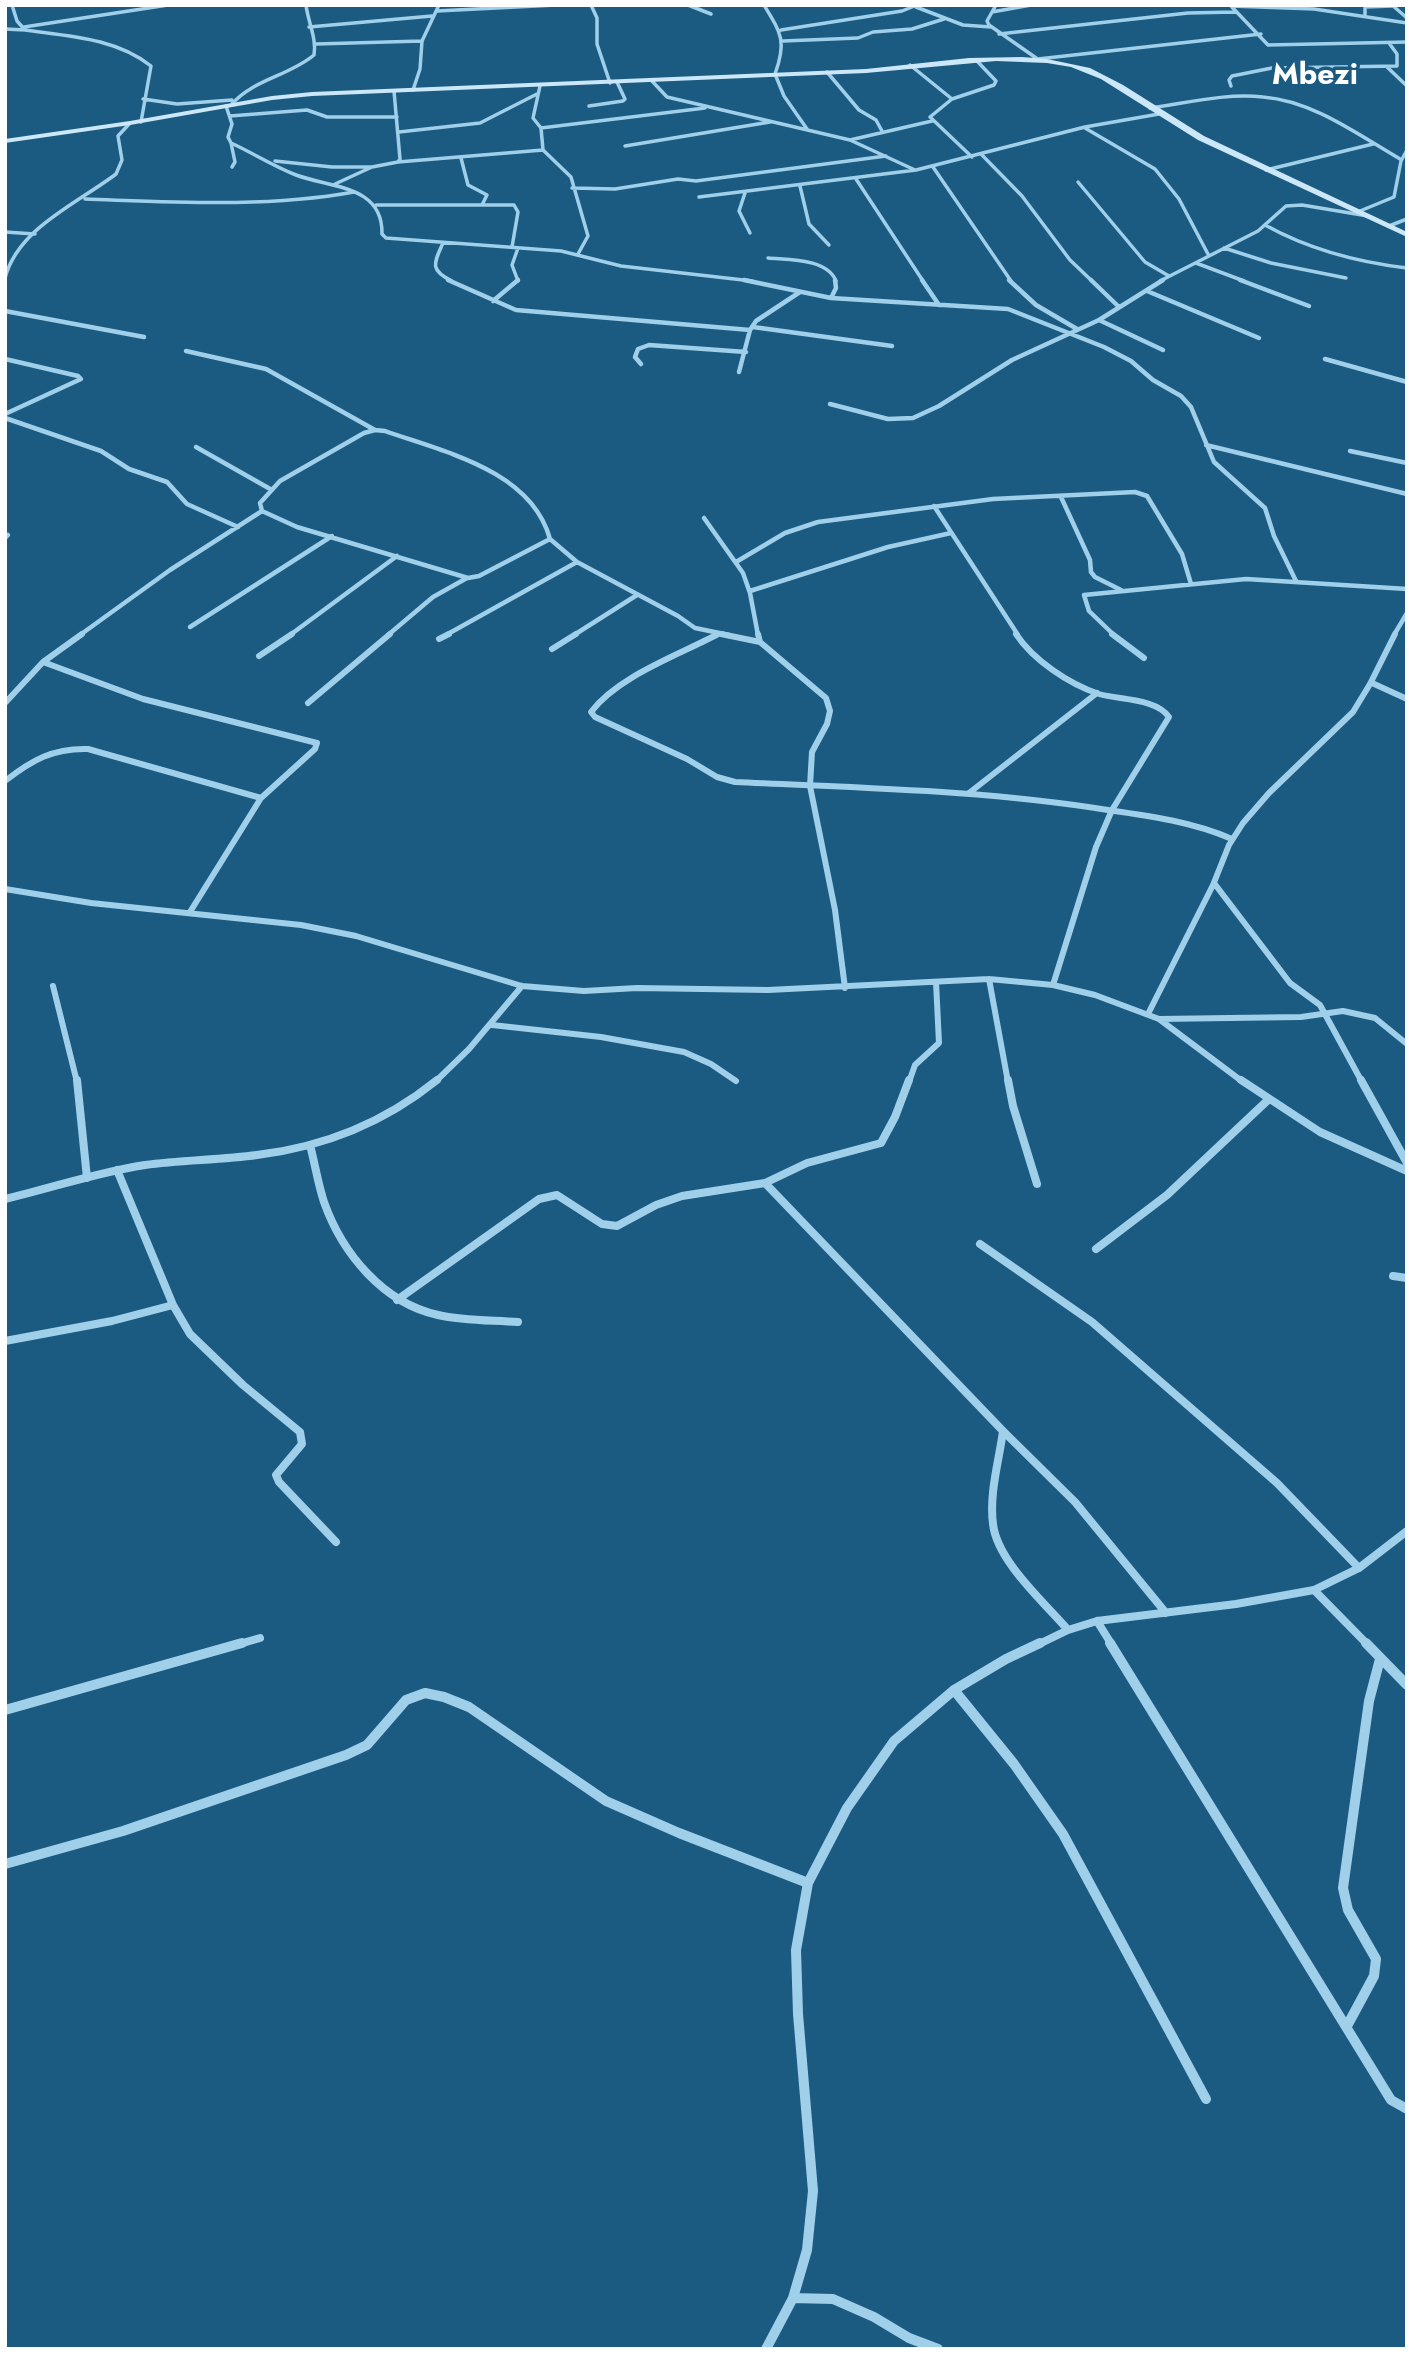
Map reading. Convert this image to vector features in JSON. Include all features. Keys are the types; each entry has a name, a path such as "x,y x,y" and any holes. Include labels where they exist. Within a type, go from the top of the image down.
{"street":[{"path":"12,5 23,29"},
{"path":"5,29 23,29 168,5"},
{"path":"143,99 177,104 231,103 261,83 308,61 314,55 316,44 309,27 306,5"},
{"path":"413,90 420,69 422,41 438,8 556,5"},
{"path":"589,106 625,99 597,44 597,18 591,5"},
{"path":"688,5 711,14"},
{"path":"764,5 781,30 783,41 782,58 775,74 784,96 807,129"},
{"path":"996,5 987,21 991,27 1039,60 1085,68 1105,77 1159,114 1265,170 1372,216 1407,235"},
{"path":"991,12 1031,5"},
{"path":"1365,16 1365,7 1392,5 1407,18"},
{"path":"781,30 902,11 917,6 963,25 991,27"},
{"path":"1231,6 1290,7 1407,23"},
{"path":"1231,6 1261,34 1265,43 1276,46 1407,41"},
{"path":"999,34 1176,14 1236,12"},
{"path":"309,27 432,16"},
{"path":"783,41 858,38 873,32 912,29 944,19"},
{"path":"23,29 100,43 145,60 151,66 141,121"},
{"path":"5,141 130,123 231,103 301,95 413,90 538,90 614,82 827,72 976,60 1039,60 1261,34"},
{"path":"316,44 422,41"},
{"path":"1231,86 1229,80 1233,76 1272,68 1399,65 1397,54 1390,43"},
{"path":"972,158 932,121 930,114 952,99 986,89 996,81 976,60"},
{"path":"910,65 952,99"},
{"path":"1387,66 1407,86"},
{"path":"827,72 859,110 876,120 882,131"},
{"path":"651,80 667,97 850,140 916,170"},
{"path":"538,90 533,118 541,128 543,150 568,173 588,236 579,254"},
{"path":"399,132 480,123 538,90"},
{"path":"394,91 399,132 398,162"},
{"path":"1150,108 1249,97 1279,99 1315,112 1399,159"},
{"path":"231,103 232,124 228,137 235,162 232,167"},
{"path":"541,128 713,107"},
{"path":"230,116 307,110 327,117 397,117"},
{"path":"699,197 856,179 933,167 1085,127 1159,114"},
{"path":"625,146 774,121"},
{"path":"850,140 932,121"},
{"path":"5,278 12,256 35,234 116,174 123,165 118,136 130,123"},
{"path":"1085,127 1164,177 1178,193 1193,229 1209,256"},
{"path":"231,142 297,175 334,184 376,205 510,204 517,208 512,265 519,281 493,301"},
{"path":"1265,170 1373,144"},
{"path":"271,160 332,167 372,167 398,162 543,150"},
{"path":"1360,211 1394,197 1400,180 1399,159 1407,150"},
{"path":"981,154 1022,196 1070,260 1119,307"},
{"path":"572,188 615,189 678,180 696,181 886,156"},
{"path":"461,158 468,185 487,195 482,205"},
{"path":"334,184 372,167"},
{"path":"933,167 1014,286 1036,305 1077,329"},
{"path":"856,179 939,305"},
{"path":"1079,182 1145,262 1169,276"},
{"path":"800,186 809,224 829,245"},
{"path":"85,199 164,202 311,200 354,192"},
{"path":"745,193 739,211 750,233"},
{"path":"376,205 383,223 383,236 579,254 635,268 736,278 831,298 999,307 1067,333 1131,361 1153,380 1181,396 1191,407 1214,462 1265,508 1274,536 1296,581"},
{"path":"830,404 887,419 901,421 913,418 939,406 1012,359 1099,320 1169,276 1258,231 1279,211 1293,205 1372,216"},
{"path":"1389,226 1407,219"},
{"path":"1265,225 1294,242 1321,252 1407,268"},
{"path":"5,232 35,234"},
{"path":"443,243 434,264 435,271 449,281 516,310 751,328 892,346"},
{"path":"1224,248 1271,263 1346,278"},
{"path":"768,258 827,269 835,276 837,284 831,298"},
{"path":"1196,263 1309,306"},
{"path":"1147,291 1259,338"},
{"path":"739,372 751,328 763,315 800,292"},
{"path":"5,311 144,337"},
{"path":"1099,320 1163,350"},
{"path":"640,364 635,357 638,349 649,345 746,352"},
{"path":"187,351 204,358 242,362 267,369 374,430 428,445 494,474 524,494 545,521 550,539 577,562 678,616 695,628 760,642 826,698 830,711 827,724 812,752 810,786 835,910 845,988"},
{"path":"5,359 78,376 81,379 5,416"},
{"path":"1325,359 1407,382"},
{"path":"5,416 85,445 137,473 167,482 187,504 238,527"},
{"path":"262,511 260,503 281,481 374,430"},
{"path":"1206,445 1407,494"},
{"path":"196,447 272,489"},
{"path":"1350,451 1407,463"},
{"path":"736,562 795,527 993,499 1135,492 1147,496 1182,554 1191,583"},
{"path":"1061,497 1090,560 1091,572 1095,577 1122,591"},
{"path":"934,506 1020,639 1063,675 1097,693 1163,710 1168,717 1112,810 1096,847 1053,985"},
{"path":"5,704 43,662 160,578 262,511"},
{"path":"262,511 296,527 468,578"},
{"path":"704,518 736,562 750,591 752,616 760,642"},
{"path":"750,591 888,547 951,533"},
{"path":"190,627 331,536"},
{"path":"308,703 433,597 550,539"},
{"path":"259,656 317,617 397,556"},
{"path":"439,639 577,562"},
{"path":"1144,658 1091,615 1083,604 1082,597 1088,594 1246,579 1407,589"},
{"path":"552,649 637,595"},
{"path":"1148,1014 1214,883 1232,839 1291,772 1344,722 1372,683 1394,634 1407,613"},
{"path":"719,634 617,688 594,704 591,712 595,717 687,759 718,777 735,782 969,793 1112,810 1190,824 1216,831 1232,839"},
{"path":"43,662 143,699 317,743 315,749 261,798 190,912"},
{"path":"1372,683 1407,699"},
{"path":"969,793 1097,693"},
{"path":"5,781 46,753 65,747 88,749 261,798"},
{"path":"1214,883 1290,983 1314,999 1324,1013 1407,1163"},
{"path":"5,889 91,904 301,925 356,936 522,986 584,991 636,988 845,988 989,979 1053,985 1095,995 1159,1019 1268,1100 1332,1140 1407,1171"},
{"path":"989,979 1013,1106 1037,1184"},
{"path":"397,1300 547,1196 565,1198 608,1227 631,1220 656,1205 682,1196 765,1183 807,1163 881,1143 895,1117 915,1065 939,1043 936,982"},
{"path":"53,986 77,1077 87,1178"},
{"path":"5,1199 117,1170 271,1153 344,1136 401,1109 454,1066 492,1025 522,986"},
{"path":"1159,1019 1301,1017 1343,1011 1375,1018 1407,1044"},
{"path":"492,1025 601,1037 684,1052 711,1064 736,1081"},
{"path":"1096,1249 1167,1195 1268,1100"},
{"path":"310,1145 325,1204 336,1228 354,1256 397,1300 436,1315 518,1322"},
{"path":"117,1170 173,1305 190,1334 243,1385 300,1432 302,1444 276,1475 279,1482 336,1542"},
{"path":"765,1183 1003,1431 1075,1502 1166,1613"},
{"path":"980,1244 1091,1322 1277,1483 1359,1568"},
{"path":"1393,1276 1407,1278"},
{"path":"5,1341 112,1321 173,1305"},
{"path":"1003,1431 992,1512 994,1533 1002,1550 1068,1630"},
{"path":"766,2349 793,2298 807,2250 813,2191 798,2014 796,1950 808,1883 847,1808 894,1741 954,1690 1006,1659 1068,1630 1097,1621 1236,1604 1314,1590 1359,1568 1407,1531"},
{"path":"1314,1590 1407,1685"},
{"path":"1097,1621 1391,2100 1407,2109"},
{"path":"5,1710 260,1638"},
{"path":"1347,2026 1374,1976 1376,1959 1348,1910 1343,1888 1369,1701 1380,1659"},
{"path":"954,1690 1014,1764 1063,1833 1206,2099"},
{"path":"5,1864 123,1831 346,1755 367,1745 406,1700 425,1693 469,1707 606,1801 679,1833 808,1883"},
{"path":"793,2298 833,2299 874,2317 909,2338 938,2349"}],"district":[{"name":"Mbezi","path":"1315,77"}]}
